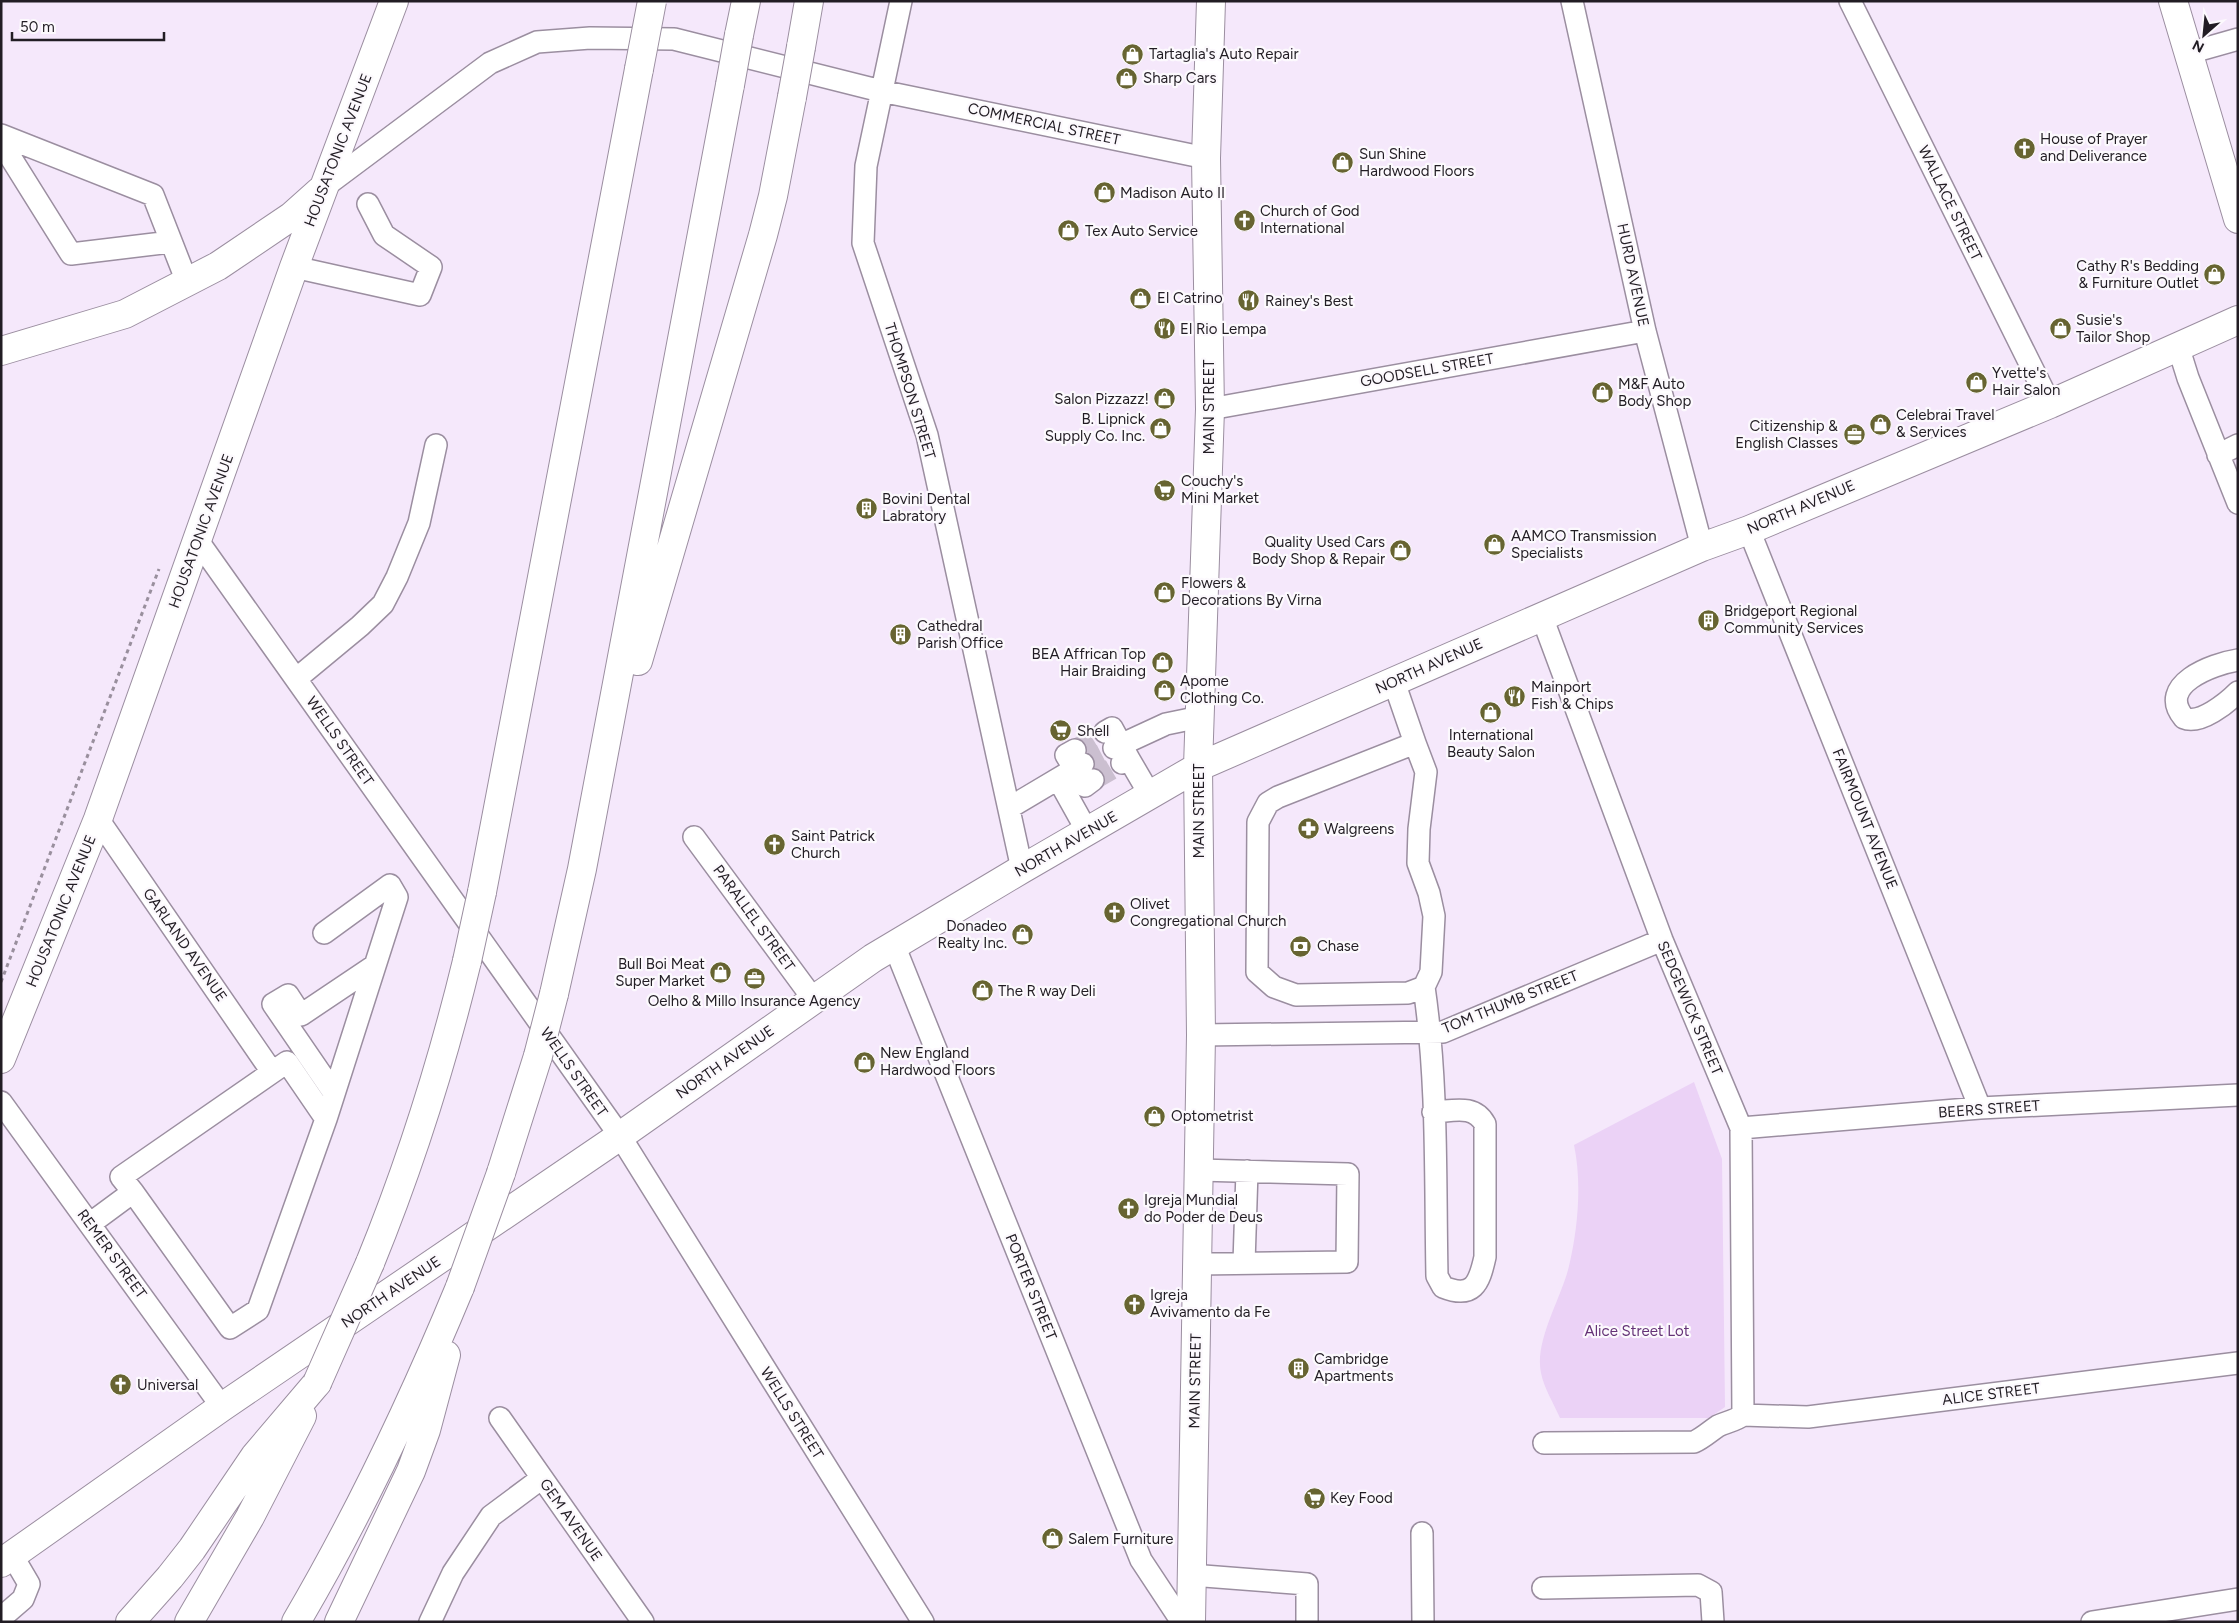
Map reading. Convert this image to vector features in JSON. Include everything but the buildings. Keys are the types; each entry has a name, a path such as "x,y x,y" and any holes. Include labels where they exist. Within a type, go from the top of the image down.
{"main road":[{"name":"HOUSATONIC AVENUE","path":"1,1059 98,819 294,268 394,1"},
{"path":"189,1622 250,1517 318,1384 370,1263 421,1124 442,1057 467,961 482,892 652,1"},
{"path":"296,1622 364,1502 424,1375 460,1287 501,1173 538,1056 554,994 596,796 746,1"},
{"path":"596,796 687,498 763,235 792,97 809,1"},
{"name":"MAIN STREET","path":"1192,1622 1191,1575 1201,1035 1198,767 1210,409 1206,158 1211,1"},
{"path":"2173,1 2238,219"},
{"path":"1,350 125,314 218,266 292,216 324,187"},
{"name":"NORTH AVENUE","path":"7,1559 222,1407 620,1136 894,945 1198,767 1702,547 1749,530 2050,404 2238,320"},
{"path":"339,1622 411,1471 426,1430 439,1384 460,1287"},
{"path":"130,1622 170,1577 255,1456 318,1384"}],"street":[{"name":"THOMPSON STREET","path":"901,1 866,166 862,243 927,435 1022,869"},
{"name":"HURD AVENUE","path":"1572,1 1645,331 1702,547"},
{"name":"WALLACE STREET","path":"1850,1 2050,404"},
{"name":"COMMERCIAL STREET","path":"324,187 490,63 537,42 590,38 674,39 882,91 1206,158"},
{"path":"2189,53 2238,39"},
{"path":"1,135 153,195 187,282"},
{"path":"1,142 71,254 172,242"},
{"path":"294,268 420,295 431,267 384,235 368,204"},
{"name":"GOODSELL STREET","path":"1210,409 1645,331"},
{"path":"2178,346 2218,455 2238,503"},
{"path":"296,679 360,626 383,604 397,578 419,523 436,445"},
{"path":"2218,455 2238,445"},
{"name":"FAIRMOUNT AVENUE","path":"1749,530 1980,1108"},
{"name":"WELLS STREET","path":"198,541 620,1136 923,1622"},
{"name":"SEDGEWICK STREET","path":"1542,617 1662,940 1741,1128 1743,1416"},
{"path":"2238,660 2227,662 2183,683 2176,693 2176,704 2184,718 2195,720 2222,707 2238,692"},
{"path":"1394,682 1426,772 1419,829 1418,863 1429,893 1434,916 1431,972 1424,987 1430,1032 1437,1276 1443,1287 1453,1291 1466,1292 1476,1286 1486,1258 1485,1124 1480,1115 1468,1110 1433,1112"},
{"path":"1150,795 1118,749 1166,724 1200,716"},
{"path":"1415,743 1278,797 1268,803 1258,822 1257,972 1274,987 1296,994 1408,993 1424,987"},
{"path":"1009,808 1077,768 1087,832"},
{"name":"GARLAND AVENUE","path":"98,819 272,1072"},
{"name":"PARALLEL STREET","path":"694,837 814,1000"},
{"path":"324,933 390,885 397,896 326,1119 258,1310 230,1328 121,1177 287,1062 326,1119"},
{"name":"TOM THUMB STREET","path":"1201,1035 1443,1032 1662,940"},
{"name":"PORTER STREET","path":"894,945 1141,1560 1182,1622"},
{"path":"334,1093 273,1004 288,995 301,1015 374,966"},
{"name":"BEERS STREET","path":"1741,1128 1980,1108 2238,1095"},
{"name":"REMER STREET","path":"1,1102 91,1223 222,1407"},
{"path":"1197,1264 1347,1262 1348,1174 1199,1170"},
{"path":"1244,1262 1247,1171"},
{"path":"91,1223 133,1192"},
{"name":"ALICE STREET","path":"1743,1416 1808,1417 2238,1363"},
{"path":"1544,1443 1694,1442 1706,1436 1718,1426 1735,1421 1743,1416"},
{"name":"GEM AVENUE","path":"500,1418 643,1622"},
{"path":"430,1622 453,1573 491,1516 542,1478"},
{"path":"1422,1533 1423,1622"},
{"path":"1,1618 23,1599 29,1584 7,1559"},
{"path":"1191,1575 1307,1584 1307,1622"},
{"path":"1543,1588 1698,1586 1711,1592 1713,1622"},
{"path":"2092,1622 2238,1599"}],"path":[{"path":"1,982 160,567"}],"green space":[{"name":"Alice Street Lot","path":"1694,1082 1722,1159 1725,1407 1709,1418 1560,1418 1544,1384 1540,1360 1541,1347 1566,1278 1575,1237 1578,1206 1578,1174 1574,1145"}],"tunnel":[{"path":"1075,750 1105,732"},
{"path":"1083,764 1114,748"},
{"path":"1093,780 1122,763"}],"place":[{"name":"Tartaglia's Auto Repair","path":"1133,54"},
{"name":"Sharp Cars","path":"1127,78"},
{"name":"House of Prayer and Deliverance","path":"2024,148"},
{"name":"Sun Shine Hardwood Floors","path":"1343,163"},
{"name":"Madison Auto II","path":"1104,193"},
{"name":"Church of God International","path":"1244,220"},
{"name":"Tex Auto Service","path":"1069,231"},
{"name":"Cathy R's Bedding & Furniture Outlet","path":"2215,275"},
{"name":"El Catrino","path":"1141,298"},
{"name":"Rainey's Best","path":"1249,301"},
{"name":"El Rio Lempa","path":"1164,329"},
{"name":"Susie's Tailor Shop","path":"2060,329"},
{"name":"Yvette's Hair Salon","path":"1976,382"},
{"name":"M&F Auto Body Shop","path":"1602,393"},
{"name":"Salon Pizzazz!","path":"1165,399"},
{"name":"Celebrai Travel & Services","path":"1880,424"},
{"name":"B. Lipnick Supply Co. Inc.","path":"1161,428"},
{"name":"Citizenship & English Classes","path":"1854,435"},
{"name":"Couchy's Mini Market","path":"1165,490"},
{"name":"Bovini Dental Labratory","path":"866,508"},
{"name":"AAMCO Transmission Specialists","path":"1495,545"},
{"name":"Quality Used Cars Body Shop & Repair","path":"1401,551"},
{"name":"Flowers & Decorations By Virna","path":"1165,592"},
{"name":"Bridgeport Regional Community Services","path":"1708,620"},
{"name":"Cathedral Parish Office","path":"901,635"},
{"name":"BEA Affrican Top Hair Braiding","path":"1162,663"},
{"name":"Apome Clothing Co.","path":"1164,690"},
{"name":"Mainport Fish & Chips","path":"1515,696"},
{"name":"International Beauty Salon","path":"1491,712"},
{"name":"Shell","path":"1061,731"},
{"name":"Walgreens","path":"1308,829"},
{"name":"Saint Patrick Church","path":"775,845"},
{"name":"Olivet Congregational Church","path":"1114,913"},
{"name":"Donadeo Realty Inc.","path":"1023,935"},
{"name":"Chase","path":"1301,946"},
{"name":"Bull Boi Meat Super Market","path":"721,973"},
{"name":"Oelho & Millo Insurance Agency","path":"754,978"},
{"name":"The R way Deli","path":"982,991"},
{"name":"New England Hardwood Floors","path":"864,1062"},
{"name":"Optometrist","path":"1155,1116"},
{"name":"Igreja Mundial do Poder de Deus","path":"1128,1209"},
{"name":"Igreja Avivamento da Fe","path":"1134,1304"},
{"name":"Cambridge Apartments","path":"1298,1368"},
{"name":"Universal","path":"121,1385"},
{"name":"Key Food","path":"1314,1498"},
{"name":"Salem Furniture","path":"1052,1539"}]}
